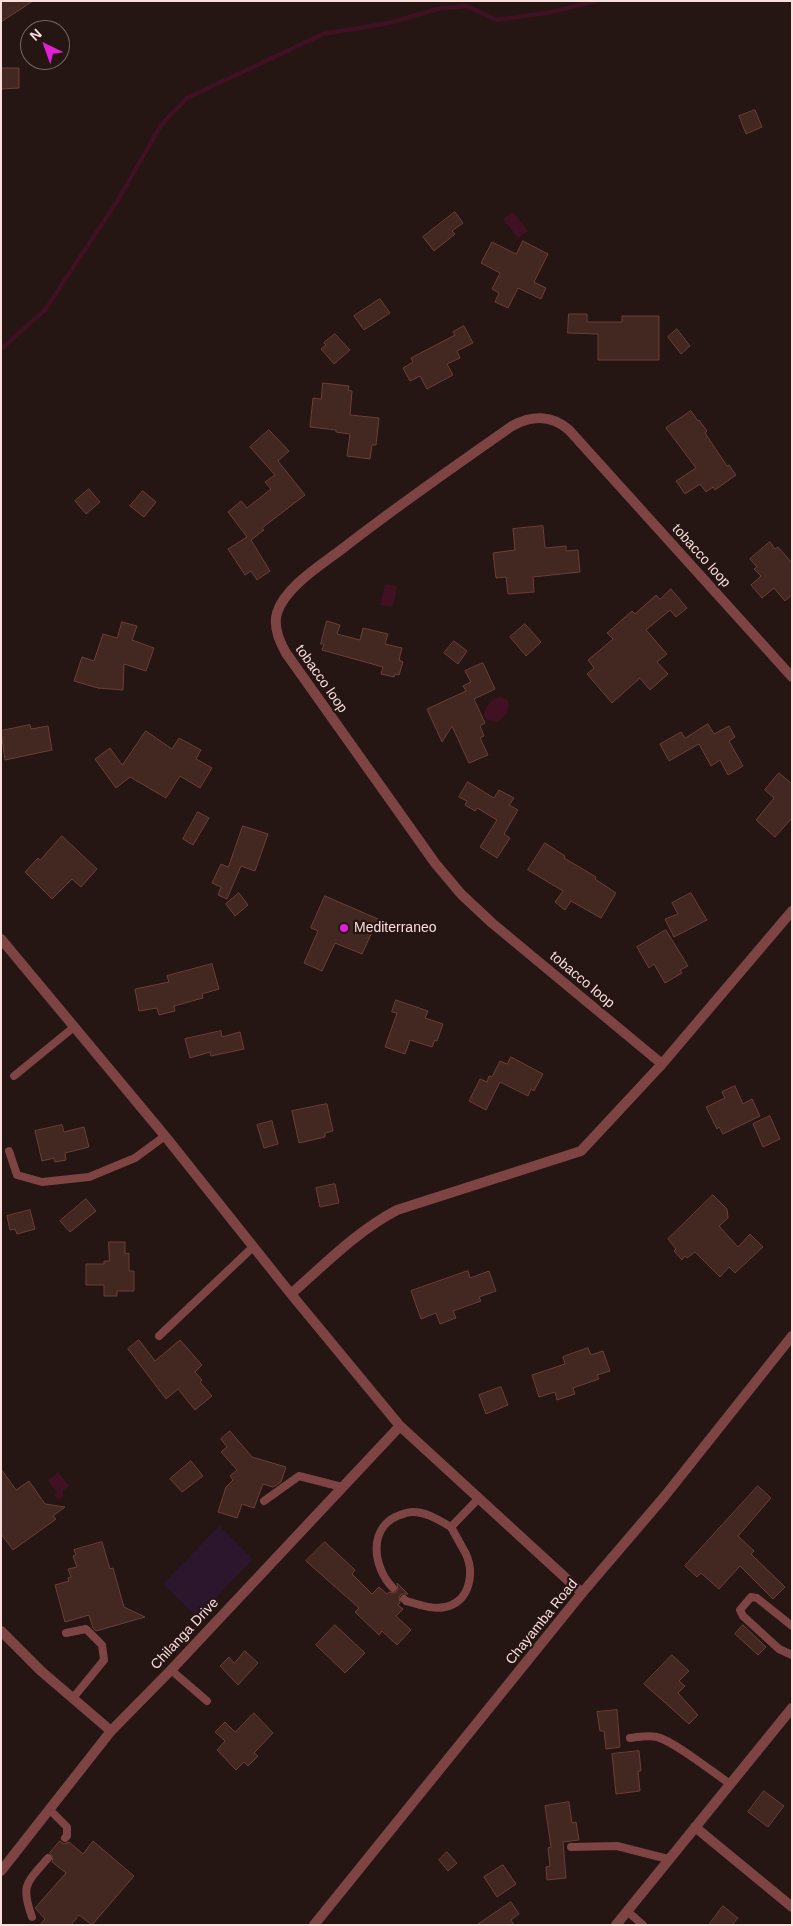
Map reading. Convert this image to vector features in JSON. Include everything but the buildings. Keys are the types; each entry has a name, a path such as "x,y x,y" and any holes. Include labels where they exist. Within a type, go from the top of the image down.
{"street":[{"name":"tobacco loop","path":"662,1064 492,923 435,863 286,653 277,632 275,622 277,614 281,604 293,588 375,523 448,470 521,421 540,417 549,418 557,421 569,430 792,677"},
{"path":"291,1294 362,1231 397,1210 582,1151 662,1064 792,911"},
{"path":"1,939 165,1136 291,1294 400,1426 582,1594"},
{"name":"Chayamba Road","path":"314,1925 582,1594 664,1497 792,1336"},
{"name":"Chilanga Drive","path":"1,1871 111,1731 171,1670 400,1426"},
{"path":"1,1632 41,1671 111,1731"},
{"path":"616,1925 792,1708"},
{"path":"695,1828 792,1907"}],"lane":[{"path":"14,1076 74,1026"},
{"path":"10,1151 17,1175 42,1182 89,1177 135,1158 165,1136"},
{"path":"159,1336 253,1247"},
{"path":"264,1501 299,1476 342,1487"},
{"path":"451,1527 478,1499"},
{"path":"392,1588 386,1582 379,1567 376,1551 377,1537 391,1518 411,1512 432,1516 451,1527 466,1555 470,1573 468,1590 458,1602 444,1608 427,1606 404,1599"},
{"path":"792,1626 757,1598 751,1597 740,1610 743,1616 779,1649 792,1655"},
{"path":"66,1633 86,1629 102,1645 104,1660 73,1698"},
{"path":"171,1670 207,1701"},
{"path":"630,1738 659,1737 686,1753 730,1784"},
{"path":"49,1809 67,1827 67,1836 65,1838"},
{"path":"571,1847 617,1846 668,1859"},
{"path":"32,1917 26,1900 26,1884 48,1858"},
{"path":"627,1912 643,1925"}],"shaded area":[{"path":"513,212 528,231 518,238 503,219"},
{"path":"385,584 397,586 393,607 380,605"},
{"path":"501,697 508,700 509,707 507,713 497,722 487,720 484,716 487,705 494,699"},
{"path":"58,1472 69,1486 62,1492 64,1496 58,1500 54,1495 57,1492 48,1481"},
{"path":"219,1526 253,1559 197,1617 163,1584"}],"waterway":[{"path":"1,349 45,310 118,200 161,125 187,98 323,34 389,23 437,9 466,6 497,20 552,12 595,1"}],"place":[{"name":"Mediterraneo","path":"344,928"}]}
